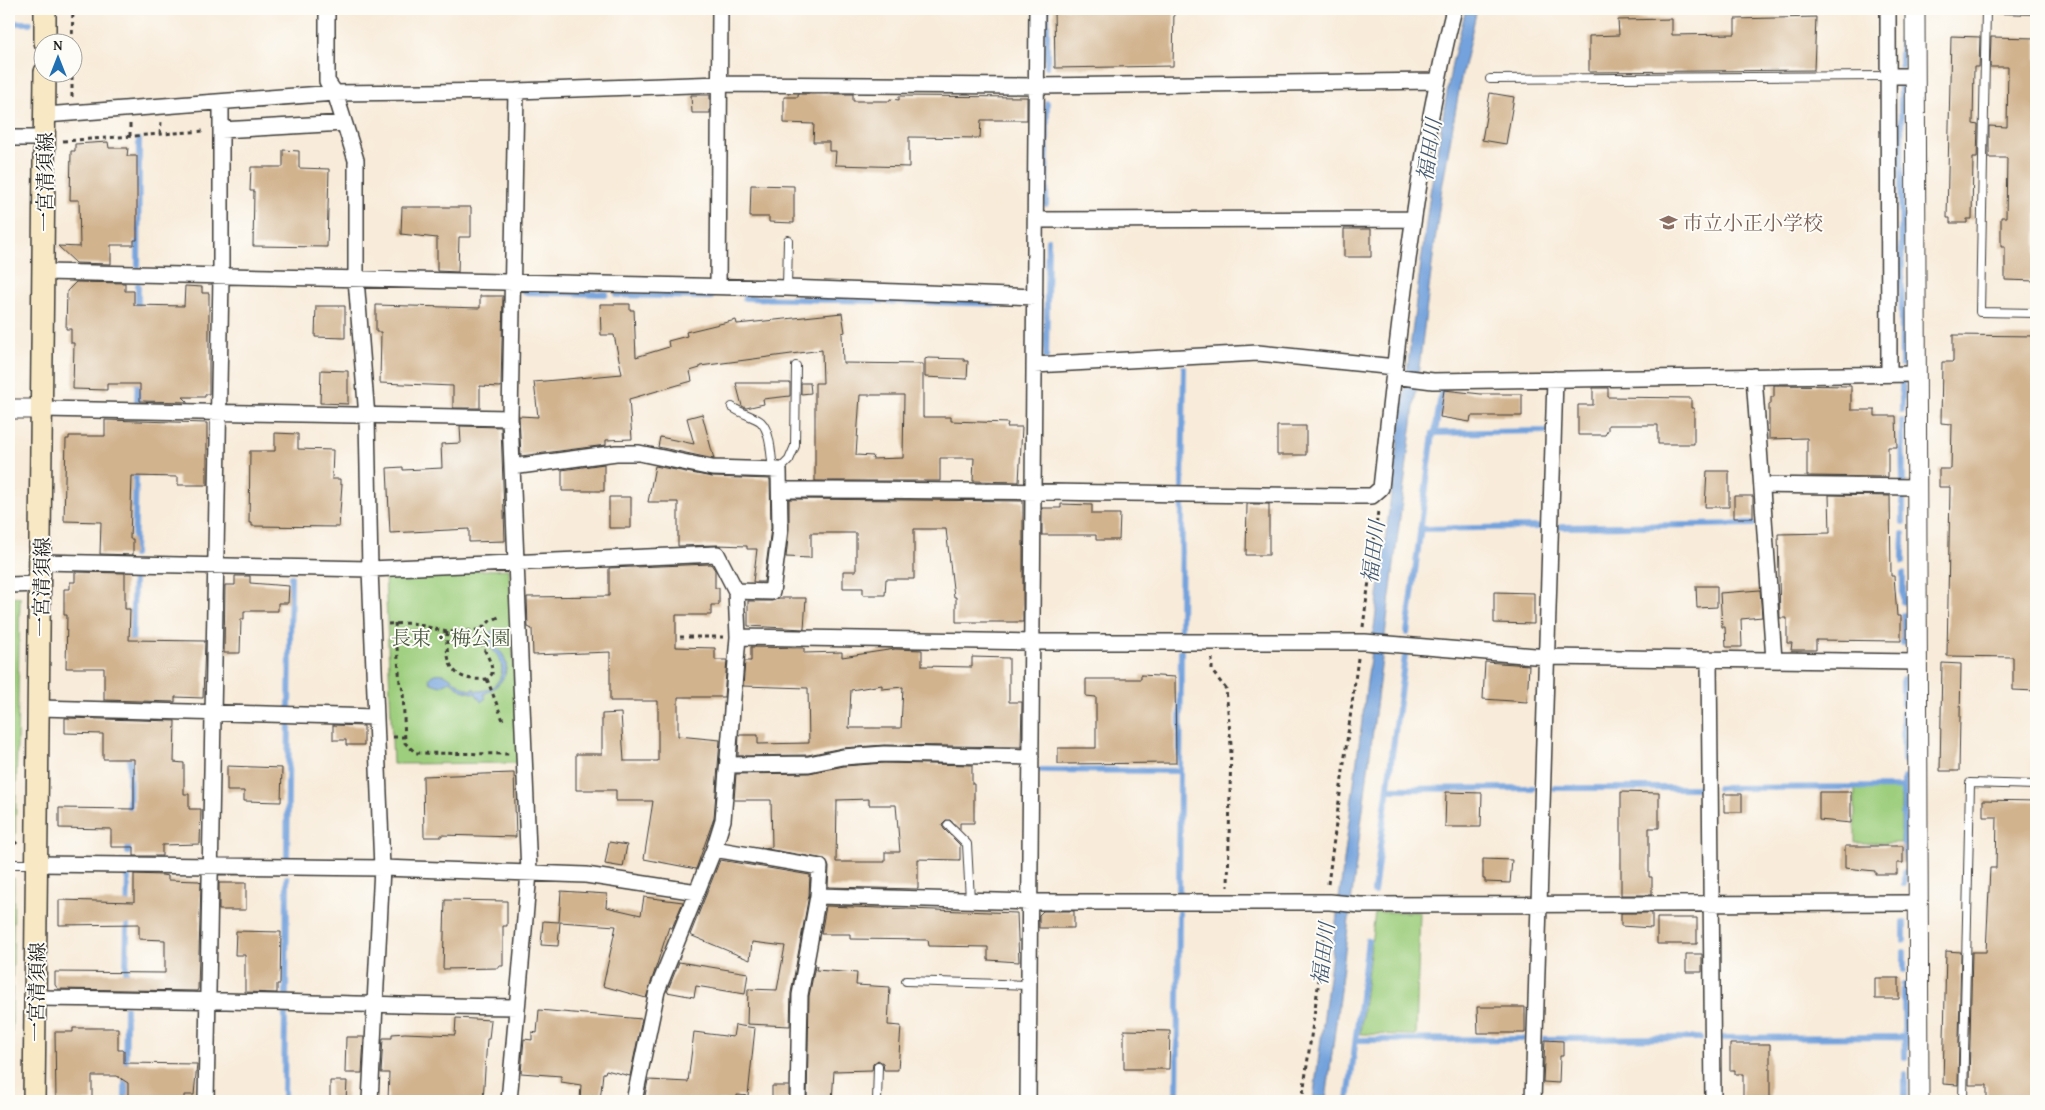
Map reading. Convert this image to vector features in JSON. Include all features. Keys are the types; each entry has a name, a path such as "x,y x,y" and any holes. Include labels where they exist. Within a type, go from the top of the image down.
{"main road":[{"path":"45,9 45,32"},
{"name":"一宮清須線","path":"34,1101 43,409 45,82"}],"street":[{"path":"327,9 327,81 334,93 356,160 356,279 367,417 370,569 382,868 370,1101"},
{"path":"718,287 721,84 720,9"},
{"path":"1028,1101 1038,86 1037,9"},
{"path":"780,490 949,489 1033,493 1372,496 1381,488 1413,219 1436,81 1454,9"},
{"path":"1888,9 1889,374"},
{"path":"1915,9 1918,1101"},
{"path":"1888,76 1916,76"},
{"path":"45,115 334,93 516,91 721,84 1038,86 1436,81"},
{"path":"509,1101 529,873 510,418 516,91"},
{"path":"206,1101 221,277 221,103"},
{"path":"221,130 344,123"},
{"path":"9,138 45,140"},
{"path":"1036,220 1413,219"},
{"path":"44,272 787,288 1035,297"},
{"path":"1034,365 1258,352 1396,373 1427,380 1917,374"},
{"path":"1754,376 1774,660"},
{"path":"1533,1101 1556,379"},
{"path":"9,410 218,411 367,417 510,418"},
{"path":"512,467 616,453 639,453 712,468 776,470 780,490 778,555 772,592 736,591"},
{"path":"1762,485 1917,487"},
{"path":"41,562 370,569 717,554 736,591 738,637 723,820 714,849 658,991 634,1101"},
{"path":"9,585 41,584"},
{"path":"738,637 1032,642 1363,642 1547,657 1916,662"},
{"path":"1709,659 1713,1101"},
{"path":"39,708 376,717"},
{"path":"728,765 809,764 842,757 884,754 1031,757"},
{"path":"714,849 820,867 818,896 800,995 798,1101"},
{"path":"37,864 382,868 586,875 697,892"},
{"path":"818,896 1030,902 1325,902 1360,905 1918,903"},
{"path":"36,998 208,999 376,1005 517,1007"}],"lane":[{"path":"1986,9 1980,312 2036,313"},
{"path":"1995,9 2036,10"},
{"path":"1490,79 1888,76"},
{"path":"787,288 788,240"},
{"path":"732,407 742,415 761,422 766,431 776,470 789,460 795,446 796,366"},
{"path":"1963,1101 1970,783 2036,785"},
{"path":"948,825 967,844 970,900"},
{"path":"9,864 37,864"},
{"path":"906,981 1029,985"},
{"path":"877,1101 878,1066"}],"path":[{"path":"72,9 72,32"},
{"path":"72,82 72,113"},
{"path":"45,140 221,130"},
{"path":"1302,1101 1324,944 1325,902 1363,642 1381,488"},
{"path":"373,625 412,623 447,632 478,630 490,621 503,615 519,615"},
{"path":"395,623 400,683 403,690 405,743 416,753 524,754"},
{"path":"478,630 478,642 493,666 492,674 487,680"},
{"path":"447,632 446,654 450,667 458,675 466,679 487,680"},
{"path":"680,637 738,637"},
{"path":"1212,642 1212,672 1226,689 1231,744 1227,902"},
{"path":"487,680 505,724 505,731"},
{"path":"505,746 505,754"}],"green space":[{"name":"長束・梅公園","path":"509,569 518,763 393,764 385,575"},
{"path":"20,597 15,843 9,843 9,598"},
{"path":"1855,789 1901,789 1901,843 1855,843"},
{"path":"9,878 14,878 11,1087 9,1083"},
{"path":"1375,912 1420,912 1416,1035 1360,1034"}],"water":[{"path":"1466,9 1477,9 1461,79 1441,194 1326,1101 1313,1101 1430,193 1452,63"},
{"path":"494,630 500,634 493,643 503,655 506,668 503,679 484,694 486,698 481,702 476,694 462,690 450,681 440,686 431,683 429,679 432,675 443,674 461,686 472,690 475,688 475,691 492,687 501,676 502,668 496,654 489,647 490,632"}],"building":[{"path":"1054,9 1174,9 1173,66 1055,68"},
{"path":"1816,17 1814,70 1589,72 1589,36 1619,35 1618,20 1672,19 1672,35 1735,34 1735,19"},
{"path":"1951,36 1980,37 1979,67 1974,67 1973,124 1978,125 1977,158 1973,158 1972,219 1967,219 1967,223 1950,223 1950,218 1947,218"},
{"path":"1991,37 2036,38 2036,281 2005,280 2005,247 2001,247 2001,217 2006,217 2007,158 1989,158 1989,126 2007,127 2008,67 1990,67"},
{"path":"1490,93 1514,97 1506,144 1482,140"},
{"path":"798,94 853,94 853,101 890,101 890,99 899,100 899,96 1027,97 1027,120 981,120 980,138 909,137 909,167 835,165 836,151 829,151 829,142 813,142 814,124 784,123 784,97 798,97"},
{"path":"691,95 710,95 710,113 692,113"},
{"path":"108,142 109,148 128,148 127,156 137,156 137,240 134,240 134,245 111,245 111,264 76,263 58,246 80,247 79,200 70,200 71,151 75,151 75,144"},
{"path":"283,150 299,151 299,168 329,169 327,247 253,246 254,191 250,191 251,167 283,167"},
{"path":"751,185 794,186 794,223 769,222 769,217 750,217"},
{"path":"402,207 471,207 471,237 459,237 458,272 437,271 437,238 401,234"},
{"path":"1344,229 1371,229 1371,257 1344,257"},
{"path":"76,282 125,283 125,291 134,291 134,305 184,306 185,286 202,287 202,293 209,293 209,394 205,394 205,397 183,397 188,402 140,401 140,384 107,384 107,390 73,389 74,343 71,343 71,329 66,329 67,291"},
{"path":"480,296 503,296 501,387 480,386 480,408 453,408 453,386 380,383 381,332 376,332 376,305 480,308"},
{"path":"600,304 630,304 630,310 634,310 636,357 669,347 668,341 687,336 686,332 736,320 737,324 842,313 845,332 842,333 843,363 923,364 923,417 951,417 951,421 1008,423 1007,427 1022,427 1019,482 973,481 974,458 940,458 940,481 815,481 815,383 823,383 822,350 700,366 700,368 690,371 692,381 629,399 632,439 606,440 606,445 521,456 519,416 538,417 534,382 622,374 614,335 601,335","holes":["860,395 904,395 903,458 872,459 873,456 856,455"]},
{"path":"316,306 345,306 345,338 315,337"},
{"path":"1953,335 2036,336 2036,691 2013,690 2013,657 1947,656 1950,487 1939,487 1939,469 1951,469 1952,424 1941,423 1942,362 1953,362"},
{"path":"925,359 964,359 964,361 968,361 967,379 925,377"},
{"path":"321,370 348,371 348,404 320,403"},
{"path":"736,383 790,383 790,396 763,399 764,404 746,408 742,406"},
{"path":"801,383 810,383 811,393 801,394"},
{"path":"1774,385 1851,386 1851,410 1875,410 1875,416 1896,416 1897,447 1888,447 1888,477 1807,476 1807,438 1769,439 1769,404 1771,404 1771,397 1774,397"},
{"path":"1593,388 1608,388 1608,397 1691,398 1691,408 1694,408 1694,444 1658,444 1658,425 1608,425 1605,435 1578,435 1578,405 1593,405"},
{"path":"1444,390 1481,394 1522,394 1522,416 1471,416 1470,422 1440,417"},
{"path":"702,414 714,459 658,447 660,437 694,444 687,418"},
{"path":"105,420 207,423 207,485 178,485 178,477 132,476 130,539 133,539 133,555 100,554 101,522 64,521 66,439 69,439 69,436 105,436"},
{"path":"460,426 501,427 505,541 469,542 469,529 390,533 387,468 403,467 403,470 442,468 441,444 461,443"},
{"path":"1277,426 1306,426 1306,455 1277,455"},
{"path":"275,433 298,434 298,449 333,450 332,479 340,479 340,484 342,484 339,527 252,526 252,523 249,523 250,451 275,451"},
{"path":"604,464 604,491 562,491 562,470"},
{"path":"655,466 712,477 770,479 771,528 764,582 753,582 757,549 747,549 747,546 678,546 678,502 648,502"},
{"path":"1707,471 1729,471 1729,507 1705,507"},
{"path":"1829,495 1890,496 1891,576 1894,576 1897,616 1901,616 1901,641 1816,640 1816,650 1791,650 1792,643 1787,643 1787,618 1780,618 1778,534 1830,533"},
{"path":"1734,496 1753,496 1753,518 1734,518"},
{"path":"609,497 631,497 631,528 609,528"},
{"path":"789,499 1023,501 1023,622 956,622 956,597 954,597 946,529 914,529 914,579 886,579 885,595 863,595 863,588 843,588 843,571 856,571 856,533 811,533 811,558 786,557 789,529"},
{"path":"1061,504 1092,505 1092,514 1120,514 1119,540 1096,540 1096,535 1042,535 1042,508 1061,508"},
{"path":"1247,504 1269,504 1269,555 1246,555"},
{"path":"711,564 715,570 715,588 719,588 719,605 711,605 711,615 676,615 676,647 715,648 715,660 727,660 724,697 678,697 678,736 720,740 714,818 696,869 644,859 653,801 616,801 616,790 576,790 576,754 602,754 602,714 621,713 624,761 658,761 658,701 610,701 610,652 533,655 532,629 528,627 527,597 609,596 609,568"},
{"path":"75,572 125,573 125,609 130,609 129,640 205,641 203,698 175,697 175,702 104,700 104,668 66,668 67,615 64,615 64,589 70,589 70,582 75,582"},
{"path":"235,576 250,576 250,583 289,586 288,603 278,603 278,611 244,611 244,619 241,619 240,653 224,653 225,585 235,585"},
{"path":"1696,586 1717,586 1717,607 1697,608"},
{"path":"1760,590 1762,617 1741,619 1742,647 1726,647 1725,627 1722,627 1720,593"},
{"path":"1494,592 1534,593 1534,624 1494,623"},
{"path":"779,598 806,598 804,629 748,626 748,601 772,601"},
{"path":"751,647 804,648 804,653 842,652 842,657 895,649 922,650 922,666 972,667 972,657 1009,658 1009,702 1022,702 1021,747 884,745 842,748 808,755 738,756 739,735 758,735 758,744 809,743 808,688 743,686 745,661 751,661","holes":["882,685 882,689 903,687 901,728 849,728 851,690"]},
{"path":"1485,662 1529,665 1527,702 1483,699"},
{"path":"1942,663 1961,664 1959,771 1940,771"},
{"path":"1141,675 1175,677 1176,763 1058,764 1058,748 1096,748 1096,697 1086,696 1086,679 1141,679"},
{"path":"65,718 175,721 174,762 184,763 184,794 189,794 189,809 201,809 200,844 162,845 162,856 134,856 134,847 111,847 111,829 59,828 59,808 134,809 134,759 103,759 103,734 65,733"},
{"path":"333,725 364,726 364,745 346,745 346,740 333,740"},
{"path":"884,763 972,765 974,823 960,823 960,829 950,820 946,820 942,824 944,829 960,845 960,860 918,859 918,889 828,887 829,867 825,859 761,848 772,847 771,800 734,800 736,774 809,773 844,766","holes":["869,799 869,805 896,805 900,852 885,852 885,862 836,862 837,800"]},
{"path":"227,766 282,768 281,802 244,801 244,791 227,791"},
{"path":"514,773 516,837 441,835 441,837 424,837 423,776"},
{"path":"1446,792 1482,793 1481,827 1445,827"},
{"path":"1621,792 1659,793 1659,828 1649,828 1649,877 1652,877 1652,895 1621,895"},
{"path":"1819,792 1851,792 1851,823 1819,820"},
{"path":"1724,794 1742,794 1742,812 1724,812"},
{"path":"1983,800 2036,801 2036,1101 1987,1101 1987,1085 1969,1085 1972,952 1986,952 1990,868 1996,868 1997,817 1983,817"},
{"path":"609,842 627,845 623,867 605,864"},
{"path":"1845,846 1903,846 1903,863 1897,863 1897,874 1875,874 1875,871 1845,868"},
{"path":"1483,859 1512,860 1510,883 1485,882 1485,879 1483,879"},
{"path":"720,860 810,875 809,895 791,993 790,1026 747,1024 748,989 777,990 785,946 752,942 750,960 690,935"},
{"path":"134,874 162,875 168,876 168,880 199,881 201,883 197,991 58,989 55,985 55,972 165,973 165,940 139,939 139,924 59,925 59,900 134,902"},
{"path":"219,883 246,883 246,910 219,910"},
{"path":"561,891 607,894 606,907 641,915 644,897 683,902 672,928 669,927 646,998 603,986 616,926 560,922 558,946 541,945 543,921 559,922"},
{"path":"445,900 507,901 507,926 503,926 503,966 499,966 499,968 443,969"},
{"path":"826,906 1017,913 1019,962 988,960 988,947 929,946 928,940 850,939 850,934 821,934"},
{"path":"1043,911 1074,911 1074,928 1039,928 1039,915"},
{"path":"1621,913 1652,913 1652,928 1621,926"},
{"path":"1657,918 1697,918 1697,944 1657,944"},
{"path":"236,931 281,932 280,984 277,984 277,993 245,992 245,955 235,955"},
{"path":"1946,951 1961,952 1958,1085 1943,1084"},
{"path":"1686,954 1702,954 1702,972 1686,972"},
{"path":"679,962 748,973 745,994 696,986 694,997 667,992"},
{"path":"815,966 817,966 816,970 857,973 856,985 890,987 888,1025 901,1026 898,1070 884,1070 883,1063 878,1060 873,1064 872,1070 834,1071 832,1101 807,1101 809,996"},
{"path":"1875,978 1899,978 1899,999 1875,999"},
{"path":"1477,1007 1525,1007 1525,1033 1478,1033"},
{"path":"539,1010 642,1019 630,1076 606,1070 603,1073 600,1101 580,1101 581,1085 561,1082 561,1076 521,1073 524,1039 532,1040 532,1032 537,1033"},
{"path":"456,1018 491,1020 489,1039 487,1039 483,1101 388,1101 389,1073 381,1073 383,1038 392,1038 392,1034 405,1033 455,1035"},
{"path":"735,1025 755,1028 748,1096 737,1095 737,1101 644,1101 648,1080 688,1082 694,1032 733,1037"},
{"path":"73,1028 118,1028 118,1050 124,1050 124,1063 197,1064 194,1095 184,1095 184,1101 128,1101 128,1083 117,1076 92,1076 92,1101 56,1101 55,1032 73,1032"},
{"path":"1124,1030 1170,1031 1169,1069 1124,1069"},
{"path":"346,1037 364,1037 362,1073 345,1073"},
{"path":"1545,1040 1563,1041 1563,1056 1560,1056 1559,1083 1543,1082"},
{"path":"1730,1044 1770,1044 1770,1101 1743,1099 1743,1074 1735,1074 1735,1070 1730,1070"},
{"path":"330,1081 347,1081 346,1101 330,1101"},
{"path":"772,1086 789,1086 789,1101 772,1101"}],"waterway":[{"path":"1047,9 1047,66"},
{"path":"9,23 30,23"},
{"path":"1901,24 1901,65"},
{"path":"1901,86 1902,364"},
{"path":"1046,204 1047,103"},
{"path":"138,265 139,140"},
{"path":"1046,357 1048,240"},
{"path":"138,285 138,311"},
{"path":"524,292 606,294"},
{"path":"617,295 711,297"},
{"path":"745,298 1014,304"},
{"path":"1182,488 1184,368"},
{"path":"137,402 138,376"},
{"path":"1902,383 1902,410"},
{"path":"1435,433 1442,389"},
{"path":"1902,421 1903,484"},
{"path":"1407,633 1433,433 1545,431"},
{"path":"134,555 136,469"},
{"path":"1903,494 1903,523"},
{"path":"1181,633 1182,501"},
{"path":"1561,527 1753,524"},
{"path":"1420,529 1538,527"},
{"path":"1903,534 1903,562"},
{"path":"1903,574 1903,602"},
{"path":"132,648 134,575"},
{"path":"289,707 291,577"},
{"path":"1903,615 1903,643"},
{"path":"1179,893 1181,651"},
{"path":"1374,892 1405,656"},
{"path":"1903,679 1903,704"},
{"path":"1903,713 1904,761"},
{"path":"287,858 289,719"},
{"path":"129,815 130,750"},
{"path":"1041,770 1180,771"},
{"path":"1904,778 1904,860"},
{"path":"1718,788 1904,787"},
{"path":"1388,789 1533,788"},
{"path":"1555,788 1700,788"},
{"path":"128,852 129,840"},
{"path":"1904,873 1904,884"},
{"path":"126,981 128,874"},
{"path":"286,995 287,878"},
{"path":"1177,1101 1179,913"},
{"path":"1904,922 1904,940"},
{"path":"1348,1101 1368,940"},
{"path":"1904,952 1904,970"},
{"path":"1904,985 1905,1058"},
{"path":"284,1101 285,1007"},
{"path":"125,1101 126,1008"},
{"path":"1722,1038 1905,1037"},
{"path":"1545,1039 1700,1038"},
{"path":"1356,1040 1522,1039"},
{"path":"1905,1074 1905,1101"}],"place":[{"name":"市立小正小学校","path":"1669,222"}],"water label":[{"name":"福田川","path":"1429,150"},
{"name":"福田川","path":"1373,552"},
{"name":"福田川","path":"1323,954"}]}
